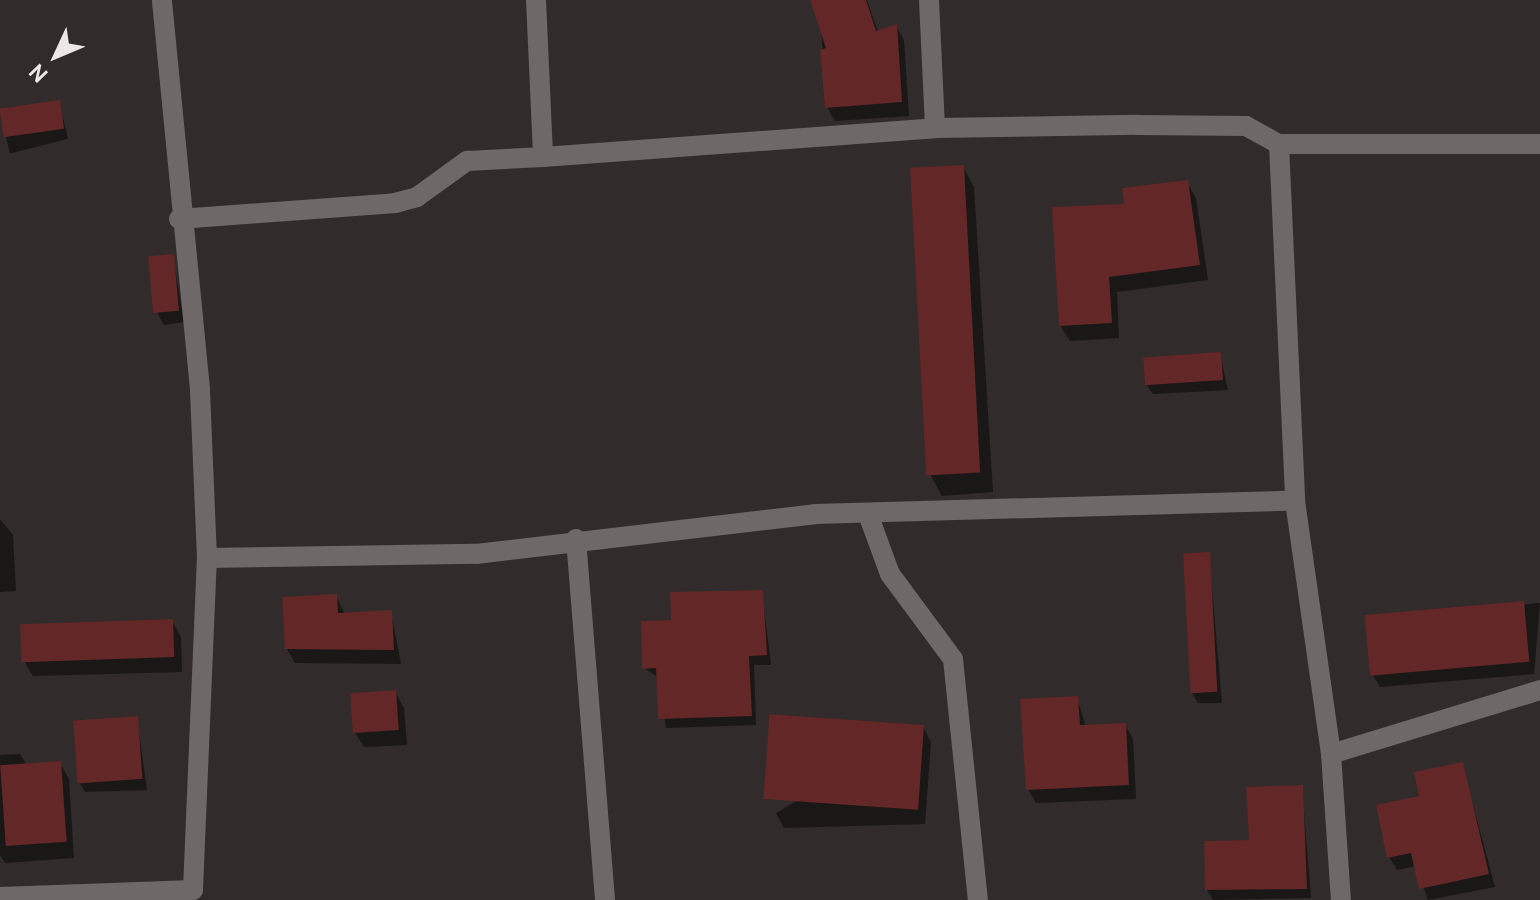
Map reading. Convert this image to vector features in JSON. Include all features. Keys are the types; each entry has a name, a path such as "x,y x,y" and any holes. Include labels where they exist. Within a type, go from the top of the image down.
{"street":[{"path":"0,897 194,895 207,558 200,389 179,219 162,0"},
{"path":"536,0 543,157"},
{"path":"929,0 935,128"},
{"path":"179,219 395,203 417,197 467,161 935,128 1246,126 1279,144 1540,144"},
{"path":"1279,144 1295,501 1331,754 1341,900"},
{"path":"207,558 476,554 576,539 868,514 1295,501"},
{"path":"868,514 890,574 953,659 978,900"},
{"path":"576,539 605,900"},
{"path":"1331,754 1540,690"}],"building":[{"path":"810,0 866,0 876,31 897,24 902,102 825,108 820,50 826,48"},
{"path":"60,100 64,129 4,137 0,108"},
{"path":"964,165 980,473 926,475 910,168"},
{"path":"1188,180 1200,265 1109,277 1112,323 1059,326 1052,207 1124,204 1122,188"},
{"path":"174,254 179,311 153,313 148,256"},
{"path":"1221,352 1223,380 1145,385 1143,357"},
{"path":"1210,552 1217,692 1190,693 1183,553"},
{"path":"763,590 767,655 749,656 752,716 658,719 656,668 642,669 641,621 671,620 670,592"},
{"path":"337,594 338,613 392,610 394,650 285,649 282,597"},
{"path":"1524,601 1529,662 1370,676 1365,615"},
{"path":"173,619 174,657 21,662 20,624"},
{"path":"396,690 399,730 353,733 350,693"},
{"path":"1078,696 1080,725 1126,723 1129,785 1026,790 1020,699"},
{"path":"769,714 924,725 918,810 763,799"},
{"path":"138,716 142,779 78,783 73,721"},
{"path":"61,761 67,842 6,846 0,765"},
{"path":"1463,762 1489,874 1419,889 1411,853 1387,858 1376,805 1419,796 1414,772"},
{"path":"1303,785 1307,889 1205,890 1204,841 1249,840 1246,787"}]}
